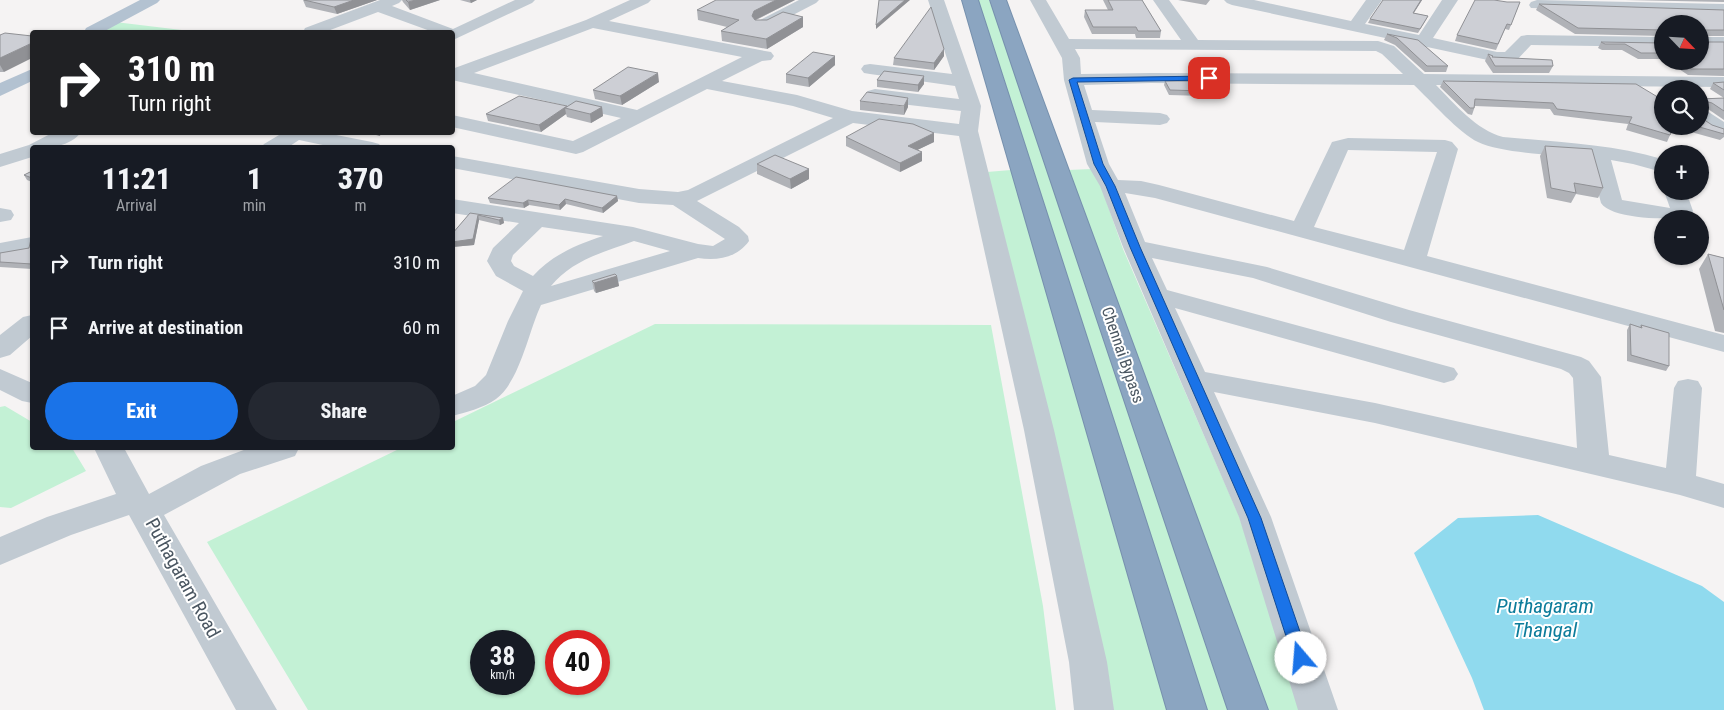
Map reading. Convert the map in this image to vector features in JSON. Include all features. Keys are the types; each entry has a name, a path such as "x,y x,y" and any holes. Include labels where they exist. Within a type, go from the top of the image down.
{"highway":[{"path":"970,0 1187,710"},
{"name":"Chennai Bypass","path":"998,0 1248,710"}],"main road":[{"path":"96,30 152,0"},
{"path":"0,90 30,75"}],"street":[{"path":"316,30 394,0"},
{"path":"455,34 527,0"},
{"path":"455,74 592,23 643,0"},
{"path":"762,25 810,0"},
{"path":"936,0 962,81 1088,662 1094,710"},
{"path":"1038,0 1071,58 1073,80 1098,164 1111,186 1135,247 1254,518 1318,710"},
{"path":"1161,0 1192,44"},
{"path":"1232,0 1292,6 1355,27 1504,58 1516,53 1527,40 1534,2 1724,9"},
{"path":"1355,27 1374,0"},
{"path":"1423,41 1450,0"},
{"path":"378,6 442,30"},
{"path":"531,176 576,148 639,116 768,57 592,23"},
{"path":"455,37 488,63"},
{"path":"1527,40 1654,42"},
{"path":"1527,40 1549,56"},
{"path":"1709,42 1724,42"},
{"path":"1064,44 1378,46 1388,50 1484,138 1502,143 1598,152 1636,158 1654,164"},
{"path":"1564,66 1586,82"},
{"path":"870,69 962,81"},
{"path":"455,75 639,116"},
{"path":"1073,80 1161,78 1419,80 1654,85"},
{"path":"1709,83 1724,82"},
{"path":"706,84 797,101 850,117 970,119"},
{"path":"875,95 970,119"},
{"path":"1084,116 1160,119"},
{"path":"455,163 639,196 678,199 695,195 710,188 850,117"},
{"path":"1709,121 1724,129"},
{"path":"455,122 576,148"},
{"path":"43,145 65,135"},
{"path":"276,145 294,135"},
{"path":"308,135 357,145"},
{"path":"1300,230 1339,146 1348,144 1445,146 1448,149 1414,261"},
{"path":"0,162 30,151"},
{"path":"1598,152 1612,203 1615,205 1677,216 1682,211 1678,200"},
{"path":"0,162 30,164"},
{"path":"1111,186 1141,188 1159,192 1724,344"},
{"path":"455,206 633,234 697,251 713,253 733,246 737,241 736,236 678,199"},
{"path":"534,294 505,271 498,261 502,253 538,218"},
{"path":"455,405 483,396 493,387 500,376 534,294 549,272 561,263 633,234"},
{"path":"0,250 30,244"},
{"path":"1135,247 1258,272 1400,316 1571,363 1579,367 1587,376 1594,463"},
{"path":"534,294 697,251"},
{"path":"1156,295 1444,374"},
{"path":"0,349 30,325"},
{"path":"1193,379 1375,414 1680,483 1724,496"},
{"path":"1680,483 1688,388"},
{"name":"Puthagaram Road","path":"110,450 257,710"},
{"path":"0,552 59,526 140,505 242,460 277,450"}],"green space":[{"path":"977,0 989,0 1017,74 1235,710 1199,710 1004,79"},
{"path":"115,22 182,30 104,30"},
{"path":"1092,169 1102,189 1123,249 1239,516 1302,710 1266,710 1068,170"},
{"path":"1011,170 1131,587 1169,710 1111,710 987,172"},
{"path":"655,324 991,325 1043,606 1056,710 308,710 207,542 397,450 455,450 455,421"},
{"path":"5,406 30,421 30,450 73,450 86,471 11,508 0,507 0,407"}],"water":[{"name":"Puthagaram Thangal","path":"1538,515 1702,586 1724,602 1724,710 1484,710 1472,678 1414,553 1458,518"}],"building":[{"path":"304,0 354,0 334,7"},
{"path":"716,0 776,0 754,11 752,16 755,20 767,20 783,12 803,17 766,39 721,31 739,20 697,10"},
{"path":"879,0 905,0 876,25"},
{"path":"1108,0 1142,0 1161,31 1138,31 1136,27 1093,27 1085,10 1113,10"},
{"path":"1383,0 1421,0 1413,13 1428,16 1420,29 1370,19"},
{"path":"1475,0 1520,2 1511,25 1507,24 1498,44 1457,35"},
{"path":"1539,4 1724,10 1724,30 1709,30 1709,15 1654,15 1654,30 1578,28"},
{"path":"931,7 944,49 934,63 894,58"},
{"path":"5,33 30,36 30,44 0,58 0,35"},
{"path":"1387,34 1418,40 1448,66 1427,66 1397,38"},
{"path":"1601,42 1654,43 1654,53 1641,53 1625,44 1605,44"},
{"path":"1709,42 1724,42 1724,69 1709,69"},
{"path":"813,52 835,56 808,78 786,74"},
{"path":"1488,54 1492,57 1552,60 1553,66 1495,66"},
{"path":"628,67 658,73 620,96 593,90"},
{"path":"884,71 924,76 918,85 877,80"},
{"path":"1165,81 1200,81 1205,91 1170,90"},
{"path":"1443,81 1636,84 1654,95 1654,130 1629,123 1632,117 1557,109 1553,103 1475,99 1474,108 1470,108"},
{"path":"1724,82 1724,90 1713,83"},
{"path":"867,92 908,98 904,106 860,101"},
{"path":"519,96 567,106 539,125 486,114"},
{"path":"1724,98 1724,111 1709,102 1709,99"},
{"path":"576,101 602,107 590,114 565,108"},
{"path":"879,119 913,124 934,133 908,146 922,152 900,163 846,137"},
{"path":"1709,123 1724,129 1724,134 1709,130"},
{"path":"1545,146 1592,149 1603,188 1574,183 1576,193 1551,188"},
{"path":"775,155 809,169 790,179 757,164"},
{"path":"30,172 30,177 24,175"},
{"path":"516,177 617,196 602,208 565,199 559,205 528,200 523,203 488,198"},
{"path":"470,213 503,218 499,220 478,215 473,239 455,242 455,230"},
{"path":"30,244 30,264 0,262 0,253 29,248"},
{"path":"1709,254 1724,258 1724,310 1709,258"},
{"path":"615,274 617,276 594,283 592,281"},
{"path":"1630,324 1669,333 1669,366 1631,355"}],"route":[{"path":"1209,78 1073,80 1098,164 1111,186 1135,247 1254,518 1301,658"}]}
